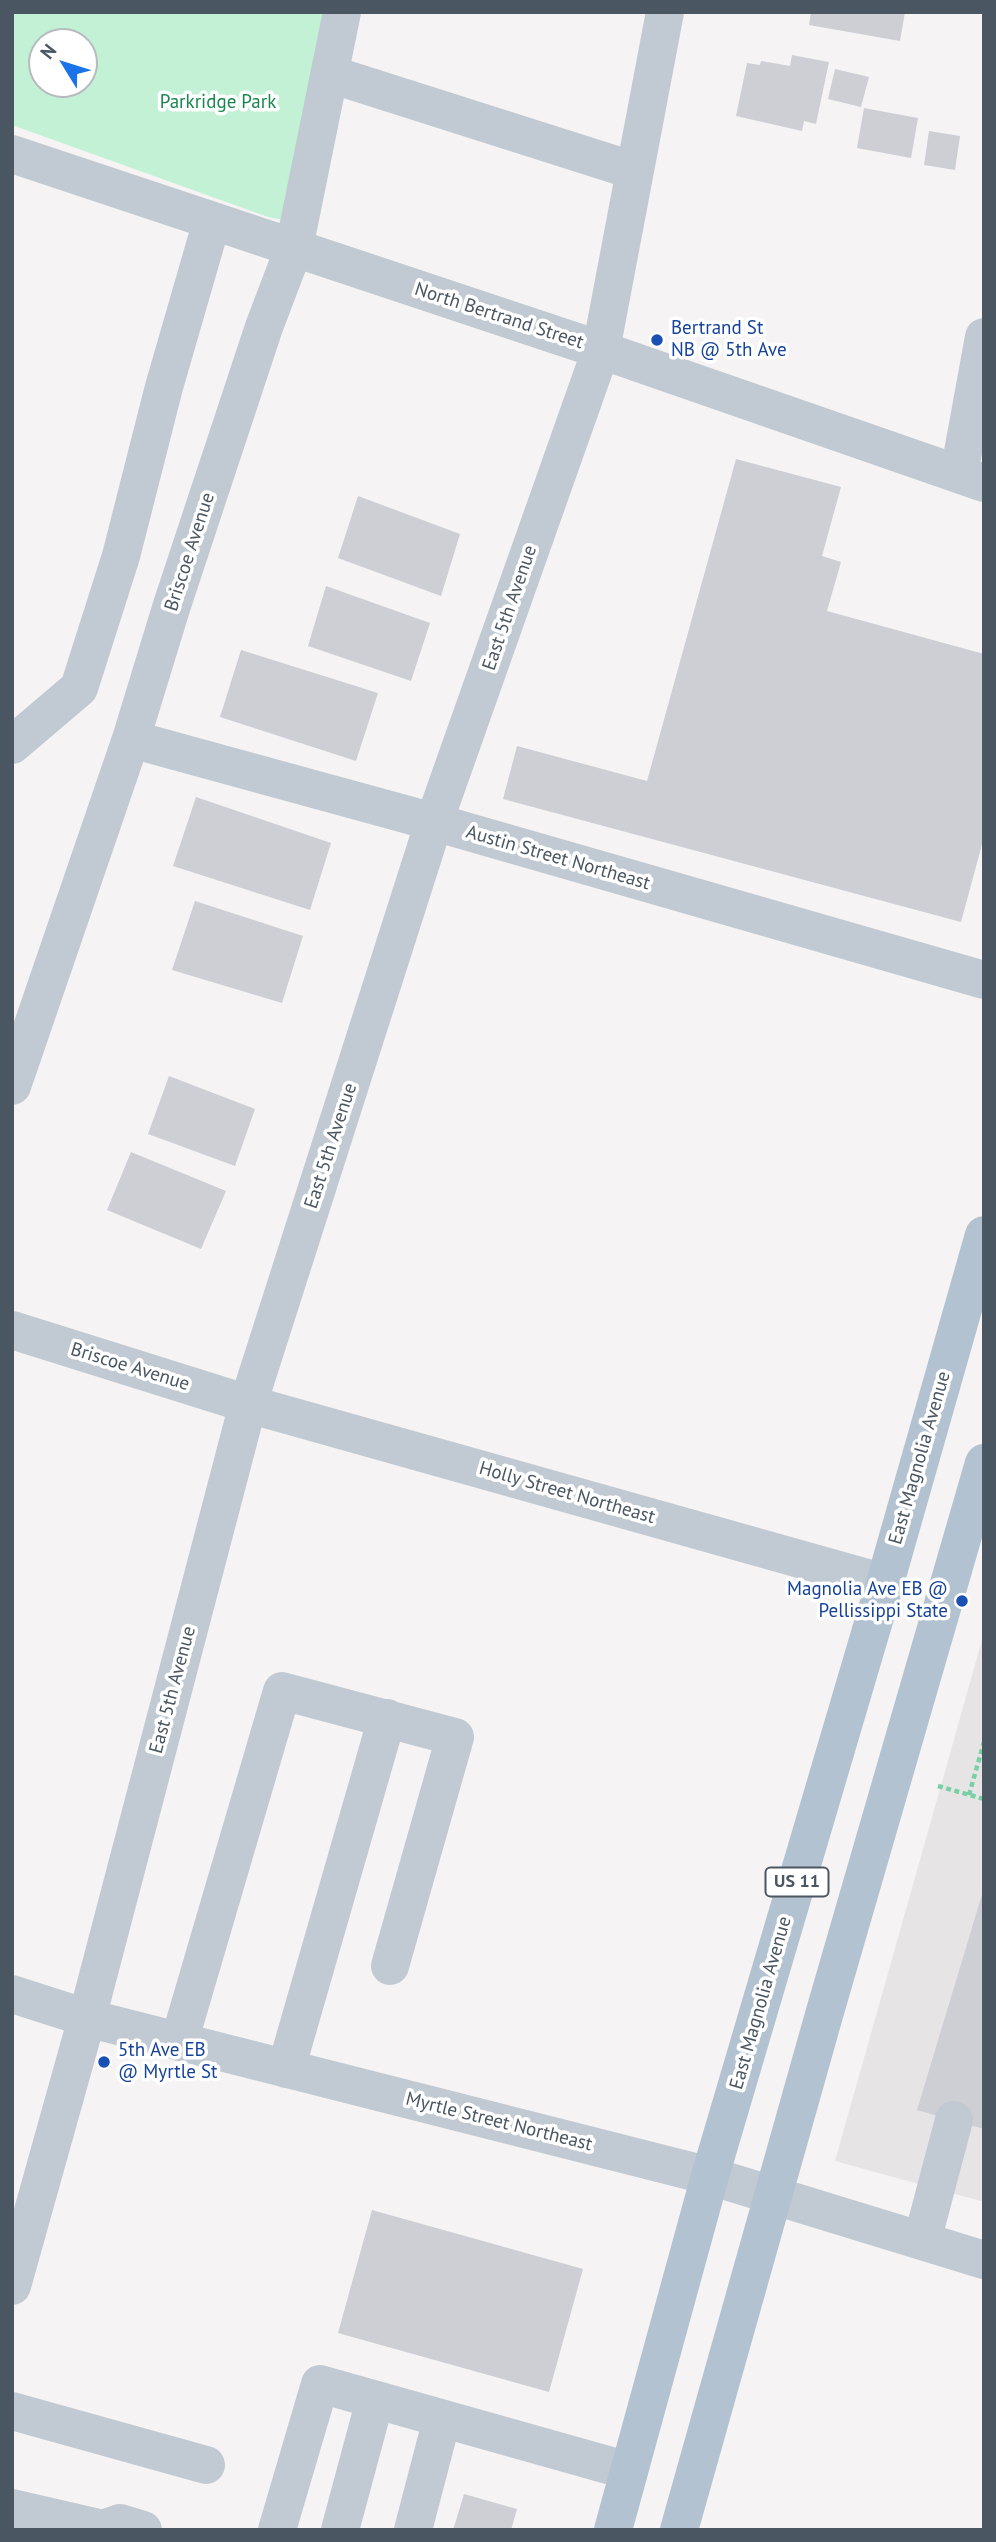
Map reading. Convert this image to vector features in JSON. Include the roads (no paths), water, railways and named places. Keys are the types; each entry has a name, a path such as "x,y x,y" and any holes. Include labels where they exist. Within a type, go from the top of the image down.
{"main road":[{"name":"East Magnolia Avenue","path":"613,2530 710,2176 885,1583 984,1235"},
{"path":"679,2530 984,1463"}],"street":[{"name":"Briscoe Avenue","path":"12,1086 131,739 172,605 264,327 294,248 342,12"},
{"name":"East 5th Avenue","path":"12,2286 26,2182 87,2018 248,1404 434,822 601,350 665,12"},
{"path":"330,74 635,171"},
{"name":"North Bertrand Street","path":"12,153 601,350 971,478"},
{"path":"12,745 79,688 121,556 164,387 212,221"},
{"path":"971,478 984,337"},
{"name":"Austin Street Northeast","path":"131,739 434,822 984,980"},
{"name":"Briscoe Avenue","path":"12,1330 248,1404"},
{"name":"Holly Street Northeast","path":"248,1404 885,1583"},
{"path":"179,2042 282,1691 455,1737 390,1966"},
{"path":"286,2069 387,1718"},
{"name":"Myrtle Street Northeast","path":"12,1994 87,2018 179,2042 710,2176 984,2260"},
{"path":"922,2241 954,2120"},
{"path":"277,2530 320,2384 629,2471"},
{"path":"340,2530 375,2400"},
{"path":"12,2411 206,2465"},
{"path":"413,2530 442,2419"},
{"path":"12,2508 103,2529 120,2523 143,2530"}],"place":[{"name":"Bertrand St NB @ 5th Ave","path":"657,340"},
{"name":"Magnolia Ave EB @ Pellissippi State","path":"962,1601"},
{"name":"5th Ave EB @ Myrtle St","path":"104,2062"}],"park label":[{"name":"Parkridge Park","path":"218,103"}]}
